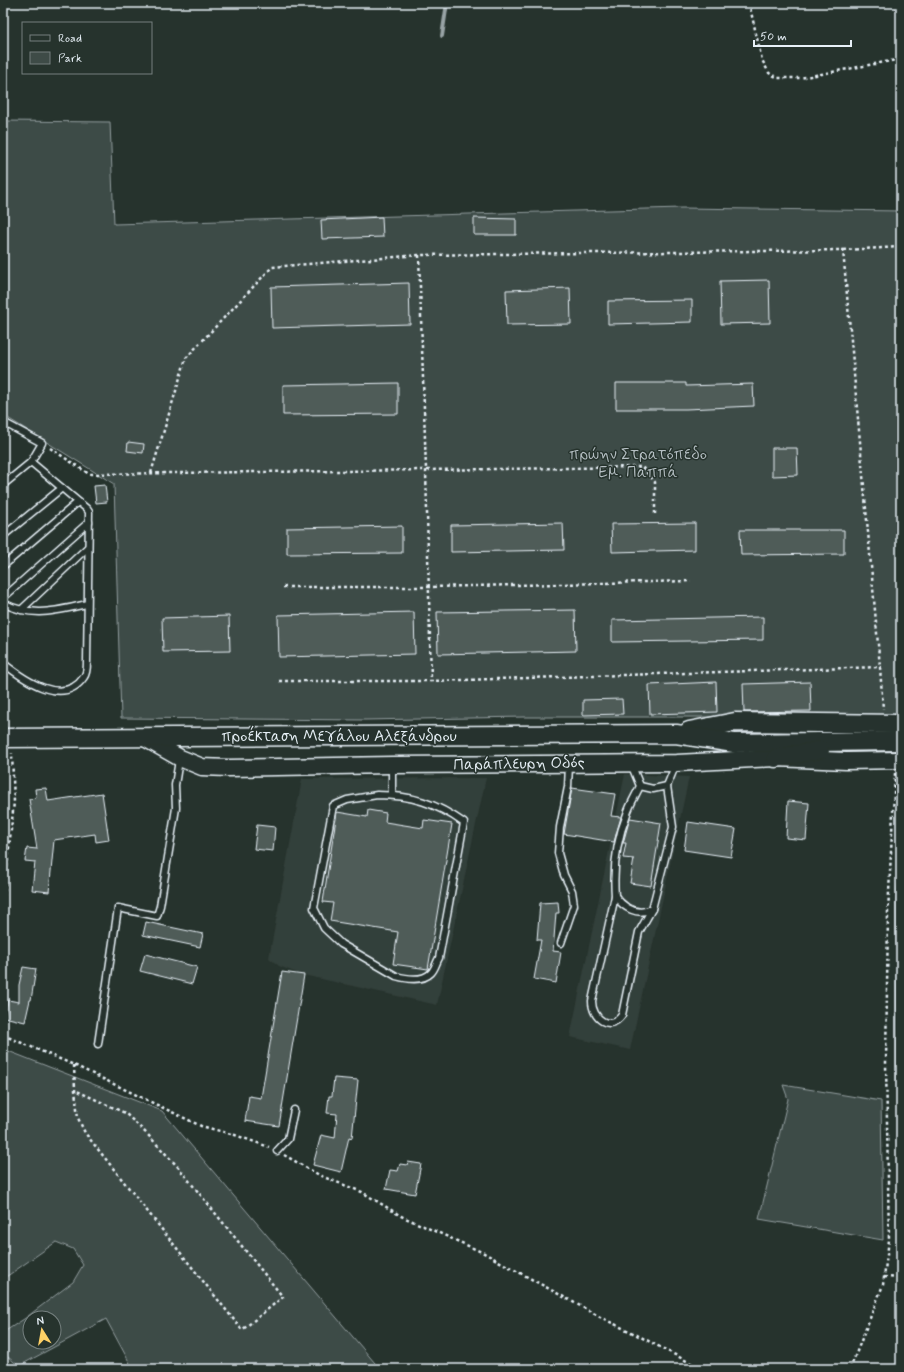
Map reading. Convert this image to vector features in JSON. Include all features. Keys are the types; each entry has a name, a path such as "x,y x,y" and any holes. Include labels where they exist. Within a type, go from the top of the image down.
{"main road":[{"name":"προέκταση Μεγάλου Αλεξάνδρου","path":"676,734 735,722 893,724"},
{"name":"προέκταση Μεγάλου Αλεξάνδρου","path":"6,734 143,737 676,734 734,743 901,741"},
{"path":"776,758 872,741"}],"street":[{"name":"Παράπλευρη Οδός","path":"143,737 180,758 202,767 222,768 631,762 677,763 776,758 840,761 898,760"}],"lane":[{"path":"3,422 42,443 31,462 3,485"},
{"path":"3,663 16,673 42,688 61,691 75,686 85,676 87,662 88,511 31,462"},
{"path":"3,536 62,488"},
{"path":"3,566 78,502"},
{"path":"3,598 89,522"},
{"path":"22,610 88,547"},
{"path":"3,603 22,610 42,613 87,604"},
{"path":"98,1044 118,908 157,916 160,906 176,808 175,785 180,758"},
{"path":"631,762 640,786 626,814 617,851 614,880 615,896 592,1001 595,1014 603,1021 618,1020 622,1015 639,932 652,909 673,827 667,786 677,763"},
{"path":"561,943 574,905 572,891 564,875 558,853 560,827 568,787 569,764"},
{"path":"392,765 392,795"},
{"path":"640,786 653,789 667,786"},
{"path":"392,795 423,801 437,806 464,823 439,958 430,974 425,977 412,979 396,976 341,944 324,928 314,908 333,806 347,800 362,797 392,795"},
{"path":"615,896 620,902 631,910 646,912 652,909"},
{"path":"277,1151 288,1139 294,1110"}],"path":[{"path":"749,3 762,60 769,73 778,78 800,78 901,59"},
{"path":"151,473 186,358 272,267 419,255 843,250 901,247"},
{"path":"843,250 880,667 893,724"},
{"path":"419,255 431,681"},
{"path":"42,443 89,474 642,467 655,482 655,516"},
{"path":"283,587 429,587 691,581"},
{"path":"279,681 431,681 880,667"},
{"path":"3,903 14,802 6,734"},
{"path":"850,1369 883,1285 889,1240 886,1063 888,912 898,760"},
{"path":"3,1035 74,1066 201,1126 269,1146 322,1176 362,1192 401,1216 484,1253 602,1318 702,1369"},
{"path":"74,1066 75,1090 78,1118 85,1133 242,1330 283,1297 178,1167 147,1134 125,1113 75,1090"},
{"path":"884,1277 901,1278"}],"shaded area":[{"path":"625,774 689,777 630,1050 570,1037"},
{"path":"486,778 437,1005 299,974 279,966 269,958 302,779"}],"green space":[{"name":"πρώην Στρατόπεδο Εμ. Παππά","path":"3,121 110,122 114,224 682,208 901,211 901,721 737,717 524,717 365,720 121,718 114,484 3,415"},
{"path":"901,836 901,1088 897,1086 896,903"},
{"path":"3,1049 162,1111 380,1369 133,1369 106,1319 62,1343 62,1310 36,1310 73,1282 83,1265 73,1249 56,1242 3,1279"},
{"path":"783,1085 881,1101 883,1240 759,1219 788,1099"},
{"path":"22,1320 22,1350 49,1350 19,1366 3,1353 3,1335 7,1330"}],"building":[{"path":"382,217 383,237 322,239 321,220"},
{"path":"474,218 516,219 516,235 474,235"},
{"path":"769,280 770,323 721,324 720,281"},
{"path":"409,283 410,324 272,328 271,287"},
{"path":"570,288 571,324 507,325 506,290"},
{"path":"692,300 692,322 608,324 608,301"},
{"path":"398,383 398,414 283,415 283,385"},
{"path":"616,383 686,383 686,386 753,384 754,406 686,409 616,409"},
{"path":"128,442 144,444 143,453 127,451"},
{"path":"772,448 797,448 798,475 772,476"},
{"path":"105,485 107,502 96,503 94,486"},
{"path":"563,523 564,550 451,552 451,525"},
{"path":"695,523 695,550 612,552 611,524"},
{"path":"402,526 402,553 287,554 287,528"},
{"path":"740,530 844,530 844,554 741,555"},
{"path":"575,610 576,651 438,654 437,612"},
{"path":"414,612 415,654 279,657 278,615"},
{"path":"229,616 230,651 163,652 162,618"},
{"path":"763,617 763,640 612,642 612,620"},
{"path":"716,682 717,712 650,714 649,685"},
{"path":"810,682 811,711 744,712 743,684"},
{"path":"622,699 623,714 583,715 583,700"},
{"path":"46,788 48,801 102,793 109,840 96,842 95,834 54,840 49,892 32,890 35,862 25,861 27,848 37,849 29,799 36,798 35,789"},
{"path":"572,788 615,794 611,816 621,817 614,842 564,834"},
{"path":"788,801 809,803 806,840 786,838"},
{"path":"368,810 386,813 385,822 423,828 424,820 452,824 428,969 393,964 398,932 330,921 333,903 323,902 337,812 367,817"},
{"path":"630,818 661,823 651,886 630,883 634,859 623,858 626,843 623,843"},
{"path":"688,822 736,829 731,857 684,850"},
{"path":"257,825 275,827 273,851 254,849"},
{"path":"558,902 559,913 556,913 553,951 561,952 556,983 534,979 541,940 537,940 540,903"},
{"path":"146,922 203,934 200,947 143,935"},
{"path":"145,954 197,967 192,984 140,971"},
{"path":"23,967 36,969 31,1000 25,1022 4,1017 8,1000 19,1002 19,985"},
{"path":"282,972 304,975 279,1126 245,1121 249,1096 261,1098"},
{"path":"334,1078 358,1080 352,1138 349,1137 341,1172 313,1165 321,1135 335,1138 337,1114 327,1113 329,1096 332,1096"},
{"path":"408,1162 421,1164 415,1194 386,1189 390,1170 398,1171 400,1164 407,1165"}],"waterway":[{"path":"442,36 447,3"}]}
